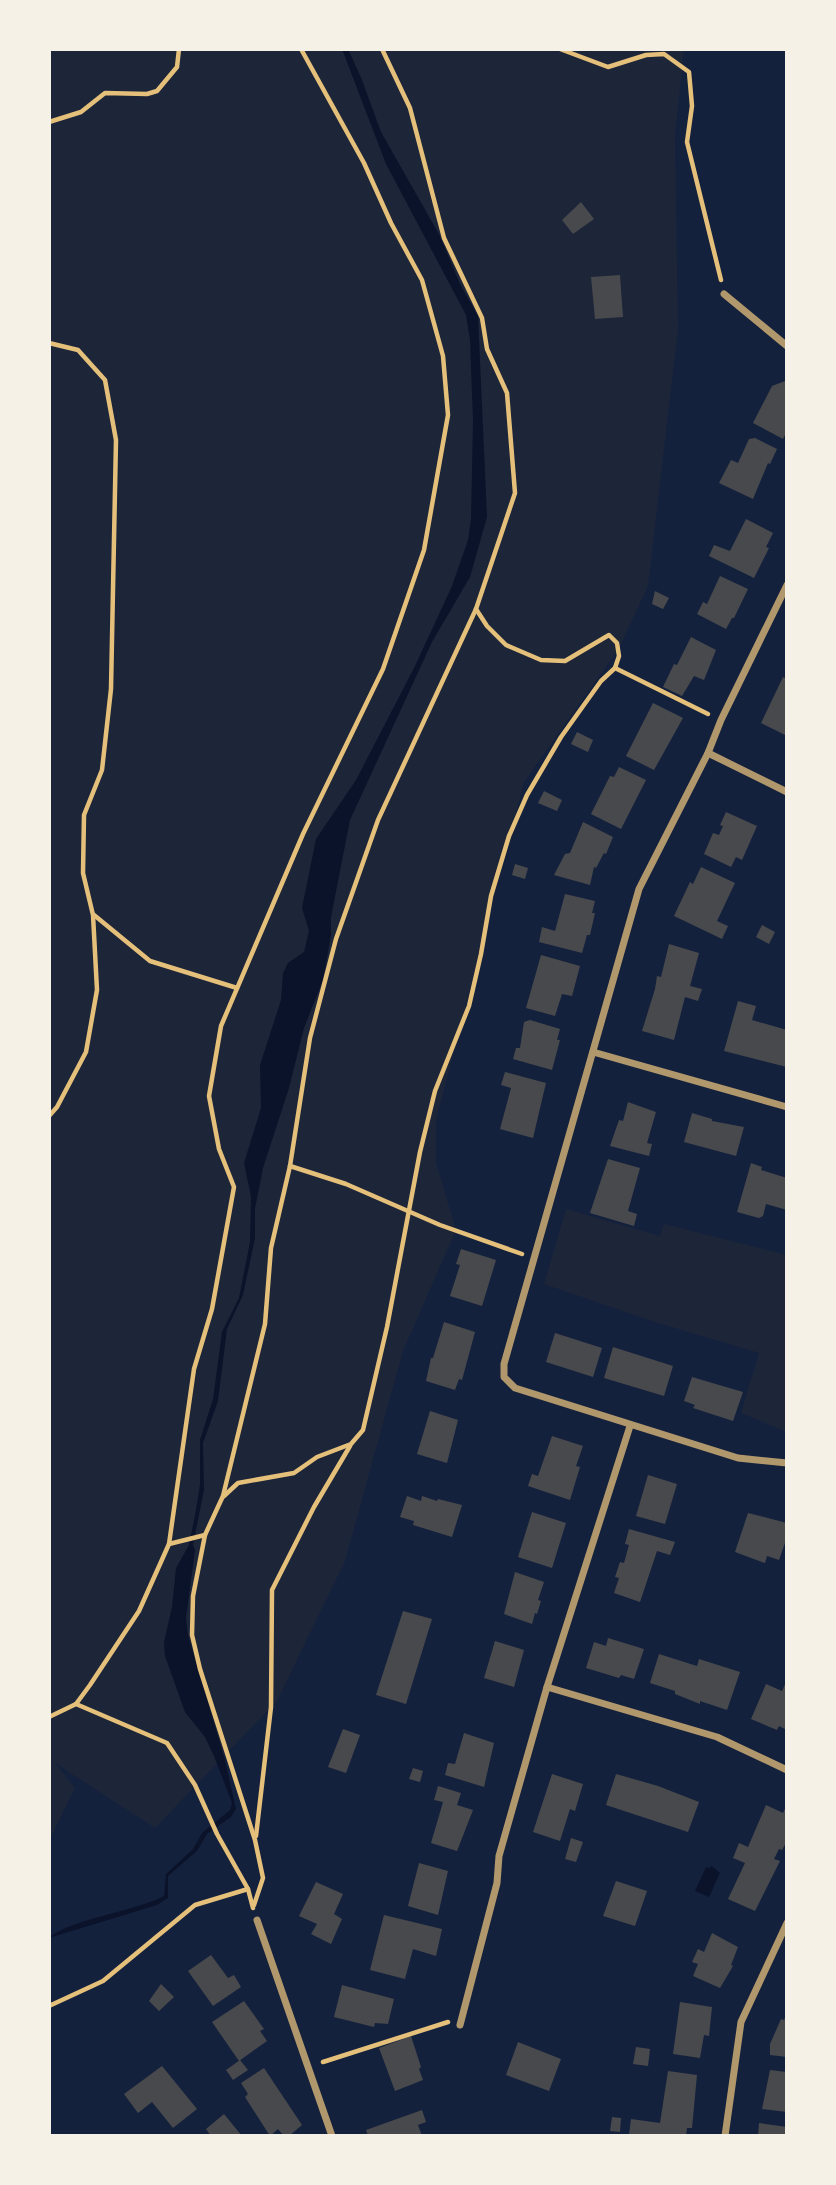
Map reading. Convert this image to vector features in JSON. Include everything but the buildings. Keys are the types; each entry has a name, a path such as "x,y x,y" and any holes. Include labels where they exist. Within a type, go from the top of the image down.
{"street":[{"path":"724,294 787,346"},
{"path":"787,585 721,720 708,753 639,889 504,1364 504,1377 514,1388 738,1458 787,1463"},
{"path":"708,753 787,792"},
{"path":"593,1052 787,1107"},
{"path":"461,2021 497,1883 499,1856 547,1687 630,1426"},
{"path":"547,1687 717,1737 787,1770"},
{"path":"257,1920 332,2136"},
{"path":"724,2136 741,2022 787,1923"}],"path":[{"path":"49,122 81,112 105,93 157,91 177,67 179,49"},
{"path":"49,1717 76,1704 139,1611 169,1544 194,1369 212,1309 234,1187 219,1149 209,1096 221,1026 303,834 383,670 424,550 448,415 443,356 422,280 301,49"},
{"path":"253,1907 263,1878 255,1840 200,1669 192,1634 193,1596 205,1535 223,1496 265,1324 271,1248 290,1166 310,1038 336,939 378,820 476,610 515,493 506,393 487,349 482,318 444,238 411,108 382,49"},
{"path":"560,49 608,66 646,55 664,54 689,72 692,106 687,142 724,294"},
{"path":"49,343 78,350 105,380 116,440 111,689 102,769 84,815 83,873 93,915 97,990 86,1052 57,1107 49,1116"},
{"path":"255,1840 271,1707 272,1590 314,1507 351,1444 363,1430 420,1152 435,1091 469,1006 491,896 509,836 527,795 561,737 601,681 615,668 619,656 617,643 609,635 565,661 541,660 506,645 476,610"},
{"path":"615,668 721,720"},
{"path":"93,915 150,961 237,988"},
{"path":"290,1166 346,1184 440,1225 532,1258"},
{"path":"223,1496 238,1483 295,1473 317,1457 351,1444"},
{"path":"169,1544 205,1535"},
{"path":"49,2006 103,1980 195,1905 248,1889 217,1834 195,1786 167,1742 76,1704"},
{"path":"309,2067 461,2021"}],"shaded area":[{"path":"49,49 684,49 675,136 678,329 648,586 618,650 524,782 436,1120 436,1163 456,1230 403,1351 345,1561 277,1701 155,1828 55,1763 75,1788 49,1841"},
{"path":"342,49 348,49 381,132 440,236 460,284 478,316 487,517 470,577 432,642 350,820 331,917 331,935 323,980 304,1028 289,1088 263,1168 255,1209 255,1238 243,1295 227,1329 218,1401 203,1443 204,1490 193,1545 195,1550 186,1618 188,1635 225,1760 236,1809 231,1817 207,1834 197,1851 168,1876 168,1898 157,1905 49,1938 71,1926 164,1896 166,1874 193,1849 202,1833 230,1810 232,1803 214,1756 205,1737 185,1712 165,1656 164,1642 172,1607 176,1568 189,1545 195,1515 200,1485 200,1440 213,1399 222,1332 239,1298 250,1242 251,1197 244,1163 261,1108 260,1065 281,1000 283,973 288,963 304,952 309,931 302,908 316,839 356,780 415,666 452,586 468,540 471,519 473,421 470,340 466,315 386,164"},
{"path":"566,1209 660,1236 664,1224 787,1255 787,1432 741,1413 759,1353 655,1322 544,1284"},
{"path":"712,1866 720,1873 709,1897 695,1891 706,1867"}]}
